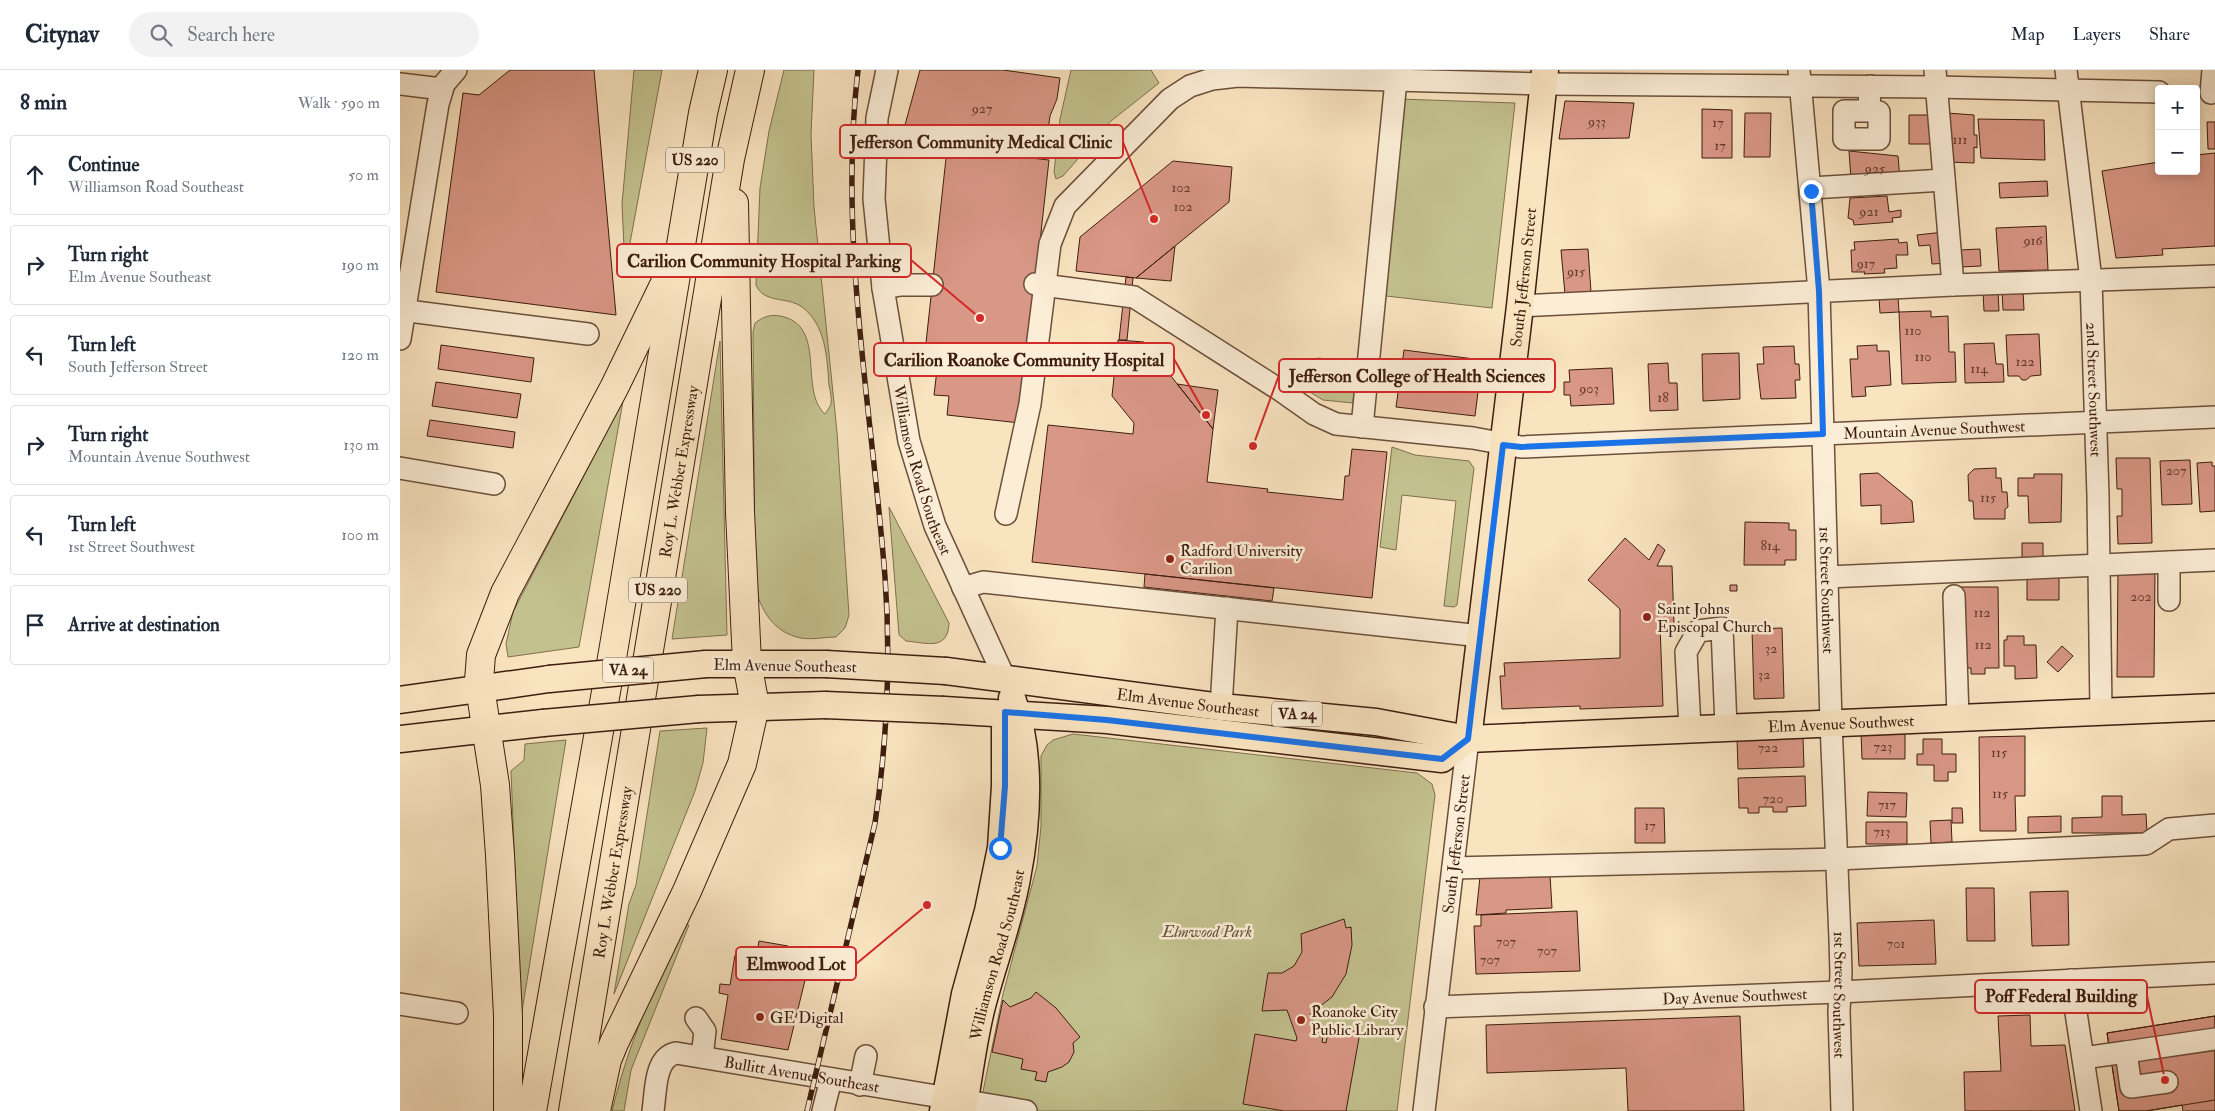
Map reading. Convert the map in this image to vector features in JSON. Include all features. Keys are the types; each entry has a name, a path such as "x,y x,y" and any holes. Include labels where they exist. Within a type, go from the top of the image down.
{"highway":[{"name":"US 220","path":"532,1111 613,652 679,251 703,114 713,70"},
{"name":"Roy L. Webber Expressway","path":"573,1111 730,159 750,70"},
{"path":"596,1111 607,1060 688,891 742,764 755,706 747,663 737,405 736,230 730,159"},
{"path":"508,1111 508,1016 500,855 495,785 480,688 479,670 481,656 505,593 614,388 679,251"}],"main road":[{"name":"South Jefferson Street","path":"1468,739 1520,306 1545,77"},
{"name":"Elm Avenue Southeast","path":"400,700 549,678 706,664 826,664 946,671 1221,707 1376,722 1468,739"},
{"name":"Williamson Road Southeast","path":"954,1106 1012,899 1021,851 1024,771 1022,738 1011,713 1005,679"},
{"name":"Elm Avenue Southeast","path":"400,739 699,709 825,705 1011,713 1107,720 1442,759 1468,739"},
{"name":"Elm Avenue Southwest","path":"1468,739 2215,707"}],"street":[{"path":"423,70 442,89"},
{"path":"400,339 402,310 442,89 456,70"},
{"name":"Williamson Road Southeast","path":"887,70 877,118 874,199 883,288 909,441 935,526 1005,679"},
{"path":"2207,93 2213,70"},
{"path":"1006,514 1030,404 1040,285 1050,244 1065,206 1170,99 1190,86 1212,79 1238,76 1396,80 1545,77 1800,78 1870,86 1936,78 2067,80 2155,91"},
{"name":"1st Street Southwest","path":"1800,78 1819,291 1831,723 1838,859 1842,1111"},
{"path":"1936,78 1953,285"},
{"path":"1362,427 1396,80"},
{"name":"2nd Street Southwest","path":"2067,80 2091,280 2096,422 2101,711"},
{"path":"400,84 442,89"},
{"path":"1869,112 1870,86"},
{"path":"1811,188 1944,180"},
{"path":"1520,306 1953,285 2215,276"},
{"path":"883,288 901,285 932,285"},
{"name":"Mountain Avenue Southwest","path":"1040,285 1134,298 1280,390 1314,414 1336,424 1473,438 1503,445 1521,447 2215,417"},
{"path":"402,310 588,334"},
{"path":"400,468 494,484"},
{"path":"1827,577 2215,560"},
{"path":"2169,562 2169,600"},
{"path":"963,588 983,582 1481,636"},
{"path":"1954,596 1958,717"},
{"path":"1221,707 1227,608"},
{"path":"1690,728 1686,652 1698,631 1722,628 1726,727"},
{"name":"South Jefferson Street","path":"1424,1111 1468,739"},
{"path":"1452,868 1838,859 2146,844 2169,829 2215,825"},
{"name":"Day Avenue Southwest","path":"1435,1007 1840,992 2215,973"},
{"path":"2072,980 2091,1111"},
{"path":"400,1004 457,1013"},
{"path":"696,1018 705,1031 702,1057"},
{"path":"2083,1058 2215,1039"},
{"path":"2126,1052 2131,1087 2167,1082"},
{"name":"Bullitt Avenue Southeast","path":"653,1111 659,1070 666,1056 681,1053 860,1084 954,1106 1026,1111"},
{"path":"860,1084 866,1056"},
{"path":"823,1111 831,1080"}],"green space":[{"path":"634,70 662,70 625,270 622,204"},
{"path":"784,70 814,70 811,134 814,207 837,432 849,615 845,628 836,637 814,639 805,639 791,635 776,626 760,603 755,585 753,332 755,323 773,315 795,322 803,332 808,345 813,390 817,403 825,414 831,404 826,353 821,332 816,323 802,307 764,295 756,285 760,188 769,131"},
{"path":"1071,70 1151,70 1159,83 1111,121 1063,176 1056,179 1054,172 1060,119"},
{"path":"1399,99 1515,103 1492,308 1377,295"},
{"path":"720,341 727,635 672,639"},
{"path":"1318,358 1356,362 1353,403 1323,400 1290,380 1301,366"},
{"path":"627,379 579,647 508,657 506,644 513,612 601,443"},
{"path":"1392,447 1415,455 1469,461 1474,468 1457,605 1454,607 1444,606 1456,501 1402,495 1396,550 1380,547"},
{"path":"889,507 949,623 948,632 940,642 929,644 906,641 899,635"},
{"path":"707,728 703,763 695,791 614,994 629,904 636,885 660,731"},
{"name":"Elmwood Park","path":"1073,734 1417,773 1432,784 1435,795 1397,1111 979,1111 1003,994 1037,866 1041,826 1041,756 1047,745 1053,740"},
{"path":"566,740 518,1036 519,972 511,771 524,760 525,744"},
{"path":"686,924 689,925 631,1070 624,1111 612,1111 626,1062 643,1015"}],"building":[{"path":"510,70 594,70 616,315 436,292 463,93 479,95"},
{"path":"920,70 1003,70 1060,78 1057,99 1050,116 1045,152 902,136"},
{"path":"1565,101 1634,103 1629,138 1559,139"},
{"path":"1702,109 1732,110 1732,158 1702,158"},
{"path":"1745,113 1771,113 1770,157 1744,157"},
{"path":"1947,113 1974,115 1974,135 1977,135 1977,148 1974,147 1974,163 1948,162"},
{"path":"1909,115 1933,115 1934,144 1909,144"},
{"path":"1978,119 2044,120 2045,160 1981,158"},
{"path":"2207,122 2215,122 2215,149 2208,149"},
{"path":"947,149 1049,160 1020,423 947,415 949,396 934,395 939,353 925,352"},
{"path":"1849,151 1898,156 1900,179 1851,179"},
{"path":"2215,153 2215,246 2162,249 2163,255 2116,258 2102,171 2155,163 2155,175 2200,175 2200,155"},
{"path":"1173,161 1232,167 1229,202 1136,278 1076,271 1080,237"},
{"path":"2047,181 2048,196 2000,198 1999,183"},
{"path":"1887,196 1889,212 1901,210 1901,217 1892,218 1893,222 1854,225 1853,220 1848,218 1850,198"},
{"path":"2046,226 2048,270 1999,271 1996,228"},
{"path":"1944,232 1948,263 1932,264 1930,245 1919,246 1917,235"},
{"path":"1898,239 1899,243 1907,242 1908,255 1896,255 1897,268 1884,269 1885,273 1864,274 1865,272 1852,272 1851,250 1855,250 1854,242"},
{"path":"1175,246 1171,281 1136,278"},
{"path":"1588,249 1591,292 1565,294 1561,250"},
{"path":"1980,249 1981,266 1960,267 1959,250"},
{"path":"1126,277 1133,278 1127,340 1119,340"},
{"path":"2023,290 2024,310 2003,310 2002,291"},
{"path":"1983,291 1998,291 1999,311 1984,311"},
{"path":"1898,297 1899,312 1880,313 1879,298"},
{"path":"1931,311 1931,317 1948,316 1949,352 1955,352 1956,382 1902,384 1899,312"},
{"path":"2039,334 2041,375 2031,376 2026,380 2022,380 2019,376 2008,376 2006,335"},
{"path":"1118,340 1144,342 1213,429 1207,482 1268,489 1267,492 1343,500 1345,476 1349,476 1352,449 1387,452 1372,598 1032,562 1048,425 1133,434 1134,423 1112,396"},
{"path":"1994,343 1996,364 2003,364 2004,382 1965,383 1964,344"},
{"path":"441,345 534,358 531,382 438,369"},
{"path":"1877,345 1877,351 1889,351 1891,385 1865,387 1866,396 1852,397 1850,359 1858,359 1857,346"},
{"path":"1794,346 1795,364 1799,364 1800,380 1795,380 1796,398 1761,399 1757,364 1764,364 1763,347"},
{"path":"1404,350 1482,360 1475,416 1396,407"},
{"path":"1739,353 1740,399 1703,401 1702,354"},
{"path":"1668,363 1669,383 1677,383 1678,410 1650,411 1648,364"},
{"path":"1612,368 1614,404 1571,406 1570,395 1564,395 1564,382 1570,382 1569,370"},
{"path":"436,382 521,394 517,418 432,406"},
{"path":"1177,384 1218,390 1213,429"},
{"path":"430,420 515,432 513,448 427,436"},
{"path":"2116,458 2150,458 2152,543 2118,544 2117,516 2122,516 2122,489 2117,489"},
{"path":"2190,460 2192,504 2162,505 2160,461"},
{"path":"2212,462 2212,466 2215,466 2215,511 2200,512 2197,463"},
{"path":"1996,468 1996,478 2001,478 2002,492 2007,492 2008,507 2005,509 2005,519 1974,519 1973,501 1969,501 1968,475 1974,469"},
{"path":"1878,473 1912,501 1914,522 1881,524 1881,505 1861,506 1860,474"},
{"path":"2034,474 2062,474 2061,522 2029,523 2028,496 2018,496 2018,478 2034,478"},
{"path":"1745,522 1789,523 1789,530 1796,530 1796,560 1785,560 1785,565 1744,565"},
{"name":"Saint Johns Episcopal Church","path":"1625,538 1649,560 1658,544 1665,550 1657,566 1672,566 1674,624 1660,625 1663,706 1580,709 1580,706 1502,709 1500,676 1505,676 1504,663 1620,658 1620,609 1588,580"},
{"path":"2022,543 2043,543 2043,562 2022,563"},
{"path":"2118,567 2155,568 2154,677 2117,677"},
{"path":"2027,571 2059,572 2059,600 2027,600"},
{"path":"1145,574 1274,588 1272,601 1144,587"},
{"path":"1730,585 1737,585 1737,591 1730,591"},
{"path":"1960,587 1998,587 1999,668 1985,668 1985,674 1971,674 1971,668 1961,668"},
{"path":"1782,628 1784,698 1754,699 1752,629"},
{"path":"2007,636 2024,636 2024,645 2036,645 2037,678 2015,679 2015,666 2004,666 2004,640 2007,640"},
{"path":"2062,646 2073,656 2058,672 2047,662"},
{"path":"1861,732 1905,732 1905,759 1862,759"},
{"path":"2025,736 2025,796 2015,796 2016,831 1980,831 1979,737"},
{"path":"1737,738 1803,738 1804,767 1738,769"},
{"path":"1923,739 1942,739 1942,754 1956,754 1956,772 1948,772 1948,781 1934,781 1934,765 1917,765 1917,754 1923,754"},
{"path":"1805,776 1806,806 1787,807 1787,812 1773,812 1773,807 1759,807 1759,813 1748,813 1748,808 1739,808 1738,778"},
{"path":"1868,792 1907,793 1906,817 1867,816"},
{"path":"2102,796 2122,796 2122,815 2146,814 2147,833 2072,833 2072,818 2102,817"},
{"path":"1635,808 1664,808 1665,843 1635,843"},
{"path":"1952,808 1962,808 1963,823 1952,823"},
{"path":"2061,816 2061,832 2028,833 2028,817"},
{"path":"1951,820 1952,842 1931,843 1930,821"},
{"path":"1866,822 1907,822 1907,844 1866,844"},
{"path":"1550,875 1552,908 1506,910 1506,913 1476,915 1480,877"},
{"path":"1966,888 1994,888 1995,941 1967,941"},
{"path":"2068,891 2069,945 2032,946 2030,892"},
{"path":"1577,911 1580,971 1476,974 1474,926 1481,926 1481,915"},
{"name":"Roanoke City Public Library","path":"1344,919 1346,928 1351,927 1352,945 1346,974 1332,997 1310,1014 1317,1033 1323,1034 1322,1042 1326,1043 1329,1027 1360,1032 1346,1111 1284,1111 1243,1104 1255,1034 1296,1041 1297,1038 1287,1010 1262,1011 1268,973 1282,973 1294,966 1302,952 1301,934"},
{"path":"1934,920 1936,964 1859,966 1857,923"},
{"name":"GE Digital","path":"759,941 788,946 784,964 808,968 788,1050 721,1039 728,995 719,993 720,984 730,985 735,955 756,959"},
{"path":"1036,992 1056,1008 1080,1037 1073,1043 1074,1052 1069,1062 1062,1067 1048,1072 1046,1082 1035,1080 1037,1072 1021,1069 1023,1059 992,1052 1003,1000 1010,1007 1031,998"},
{"path":"2030,1015 2031,1046 2065,1045 2075,1111 1965,1111 1964,1072 2001,1071 1998,1016"},
{"path":"1740,1016 1744,1111 1628,1111 1626,1068 1487,1073 1486,1025"},
{"path":"2215,1016 2215,1100 2146,1111 2119,1111 2107,1033"},
{"path":"2215,1016 2215,1111 2183,1111 2182,1105 2146,1111 2119,1111 2107,1033"}],"railway":[{"path":"807,1111 875,823 887,700 888,639 885,577 854,260 852,197 853,133 858,70"}],"place":[{"name":"Jefferson Community Medical Clinic","path":"1154,219"},
{"name":"Carilion Community Hospital Parking","path":"980,318"},
{"name":"Carilion Roanoke Community Hospital","path":"1206,415"},
{"name":"Jefferson College of Health Sciences","path":"1253,446"},
{"name":"Radford University Carilion","path":"1170,559"},
{"name":"Saint Johns Episcopal Church","path":"1647,617"},
{"name":"Elmwood Lot","path":"927,905"},
{"name":"GE Digital","path":"760,1017"},
{"name":"Roanoke City Public Library","path":"1301,1020"},
{"name":"Poff Federal Building","path":"2165,1080"}],"route":[{"path":"1000,848 1005,786 1005,712 1107,720 1442,759 1468,739 1503,445 1521,447 1823,434 1819,291 1811,191"}]}
